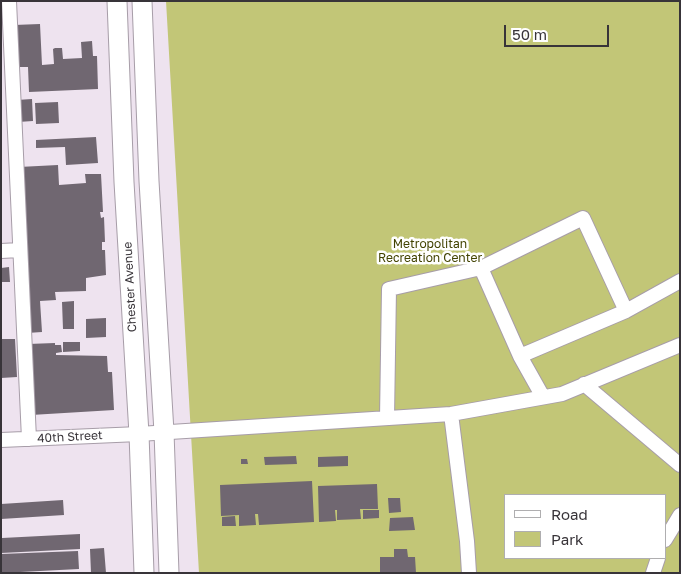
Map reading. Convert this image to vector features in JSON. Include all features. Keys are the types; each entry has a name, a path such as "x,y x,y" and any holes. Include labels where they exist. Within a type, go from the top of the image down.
{"main road":[{"name":"Chester Avenue","path":"117,1 124,182 139,434 144,573"},
{"name":"Chester Avenue","path":"142,1 149,181 164,432 169,573"}],"street":[{"path":"9,1 29,439"},
{"path":"387,418 390,289 481,268 583,218 626,312"},
{"path":"1,251 20,250"},
{"path":"481,268 520,356 543,397"},
{"path":"520,356 626,312 680,281"},
{"name":"40th Street","path":"1,440 139,434 451,414 562,394 680,345"},
{"path":"584,384 680,465"},
{"path":"451,414 467,541 469,573"},
{"path":"666,538 680,515"},
{"path":"653,573 658,559"}],"green space":[{"name":"Metropolitan Recreation Center","path":"166,1 680,1 680,573 199,573"}],"building":[{"path":"40,24 42,65 54,64 53,49 55,48 62,48 63,59 82,58 81,42 92,41 93,56 97,56 98,89 29,92 28,67 15,67 14,25"},
{"path":"32,99 33,121 18,122 17,100"},
{"path":"58,102 59,123 36,124 35,103"},
{"path":"96,137 98,163 66,165 65,147 36,148 36,140"},
{"path":"58,165 59,185 86,183 85,174 101,174 103,212 100,212 101,218 104,217 105,242 102,242 102,250 105,250 106,275 86,278 86,291 55,292 56,300 40,301 42,332 27,333 19,167"},
{"path":"9,267 10,282 1,282 1,268"},
{"path":"74,301 74,329 63,329 62,302"},
{"path":"106,318 106,337 86,338 86,319"},
{"path":"1,339 15,339 17,377 1,378"},
{"path":"63,342 80,342 80,351 63,352"},
{"path":"55,343 55,345 61,345 62,352 56,353 56,355 107,356 108,372 112,372 114,410 31,415 28,344"},
{"path":"296,456 297,464 265,465 264,457"},
{"path":"348,456 348,466 318,467 318,457"},
{"path":"241,459 247,459 248,464 241,464"},
{"path":"312,481 314,522 259,525 258,514 255,514 256,525 239,526 239,515 221,516 220,485"},
{"path":"377,484 378,509 360,509 361,519 337,520 337,510 335,510 336,521 319,522 318,486"},
{"path":"388,498 400,498 401,512 389,513"},
{"path":"63,500 64,515 1,519 1,504"},
{"path":"363,510 379,510 379,518 363,519"},
{"path":"235,516 236,526 222,526 222,517"},
{"path":"413,517 415,530 389,531 390,518"},
{"path":"80,534 80,549 1,553 2,538"},
{"path":"104,548 106,573 91,573 90,549"},
{"path":"394,549 407,549 408,557 415,557 416,573 380,573 380,557 394,557"},
{"path":"78,551 79,569 1,573 1,554"}]}
